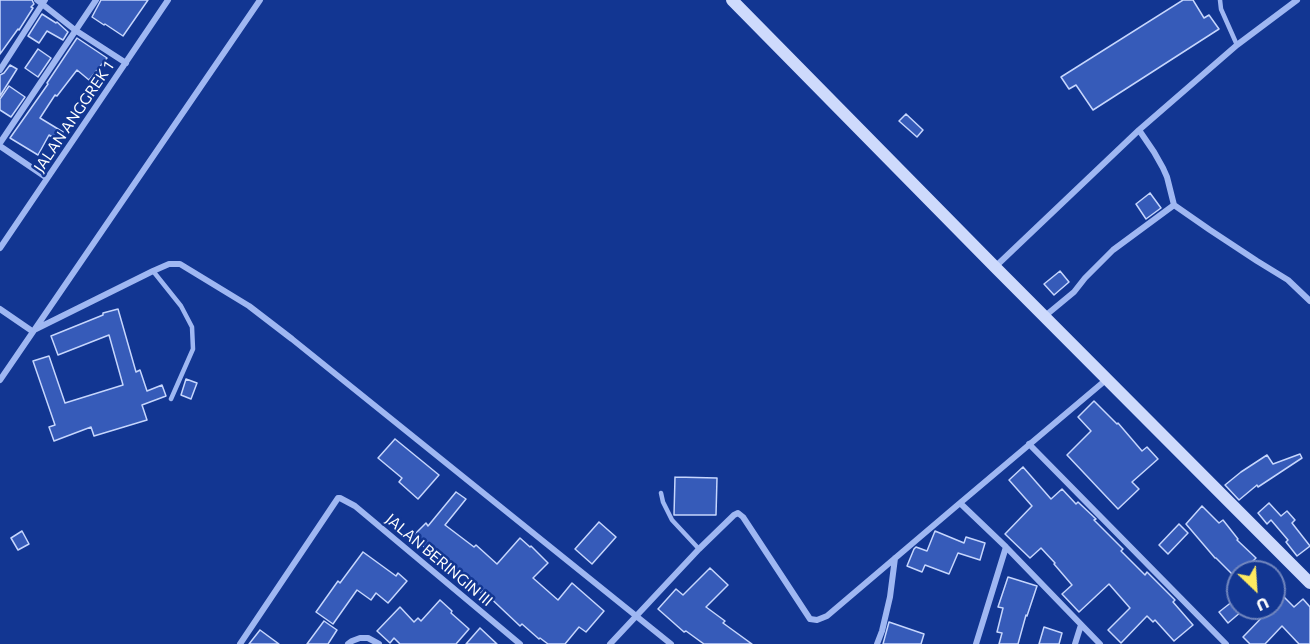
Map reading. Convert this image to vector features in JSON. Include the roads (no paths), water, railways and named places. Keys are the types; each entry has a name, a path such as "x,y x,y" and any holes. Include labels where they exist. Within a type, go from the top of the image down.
{"street":[{"path":"47,178 0,144 96,0"},
{"name":"JALAN ANGGREK 1","path":"0,248 168,0"},
{"path":"0,380 260,0"},
{"path":"732,0 1310,583"},
{"path":"995,267 1139,130 1237,45 1297,0"},
{"path":"0,70 42,1 75,30 126,63"},
{"path":"1139,130 1163,168 1174,205 1288,280 1310,301"},
{"path":"1045,316 1074,292 1113,250 1174,205"},
{"path":"32,331 153,271 169,264 180,264 249,306 292,339 671,644"},
{"path":"0,309 32,331"},
{"path":"610,644 699,549 738,513 743,517 810,618 817,620 827,616 1107,379"},
{"path":"1029,444 1226,644"},
{"name":"JALAN BERINGIN III","path":"240,644 340,498 355,506 520,644"},
{"path":"960,503 1100,644"},
{"path":"976,644 1006,547"},
{"path":"877,644 890,597 895,558"},
{"path":"1075,644 1081,625"},
{"path":"348,644 360,638 368,638 379,644"}],"lane":[{"path":"1220,0 1221,9 1237,45"},
{"path":"153,271 182,306 192,327 193,349 171,399"},
{"path":"661,493 672,520 699,549"}]}
